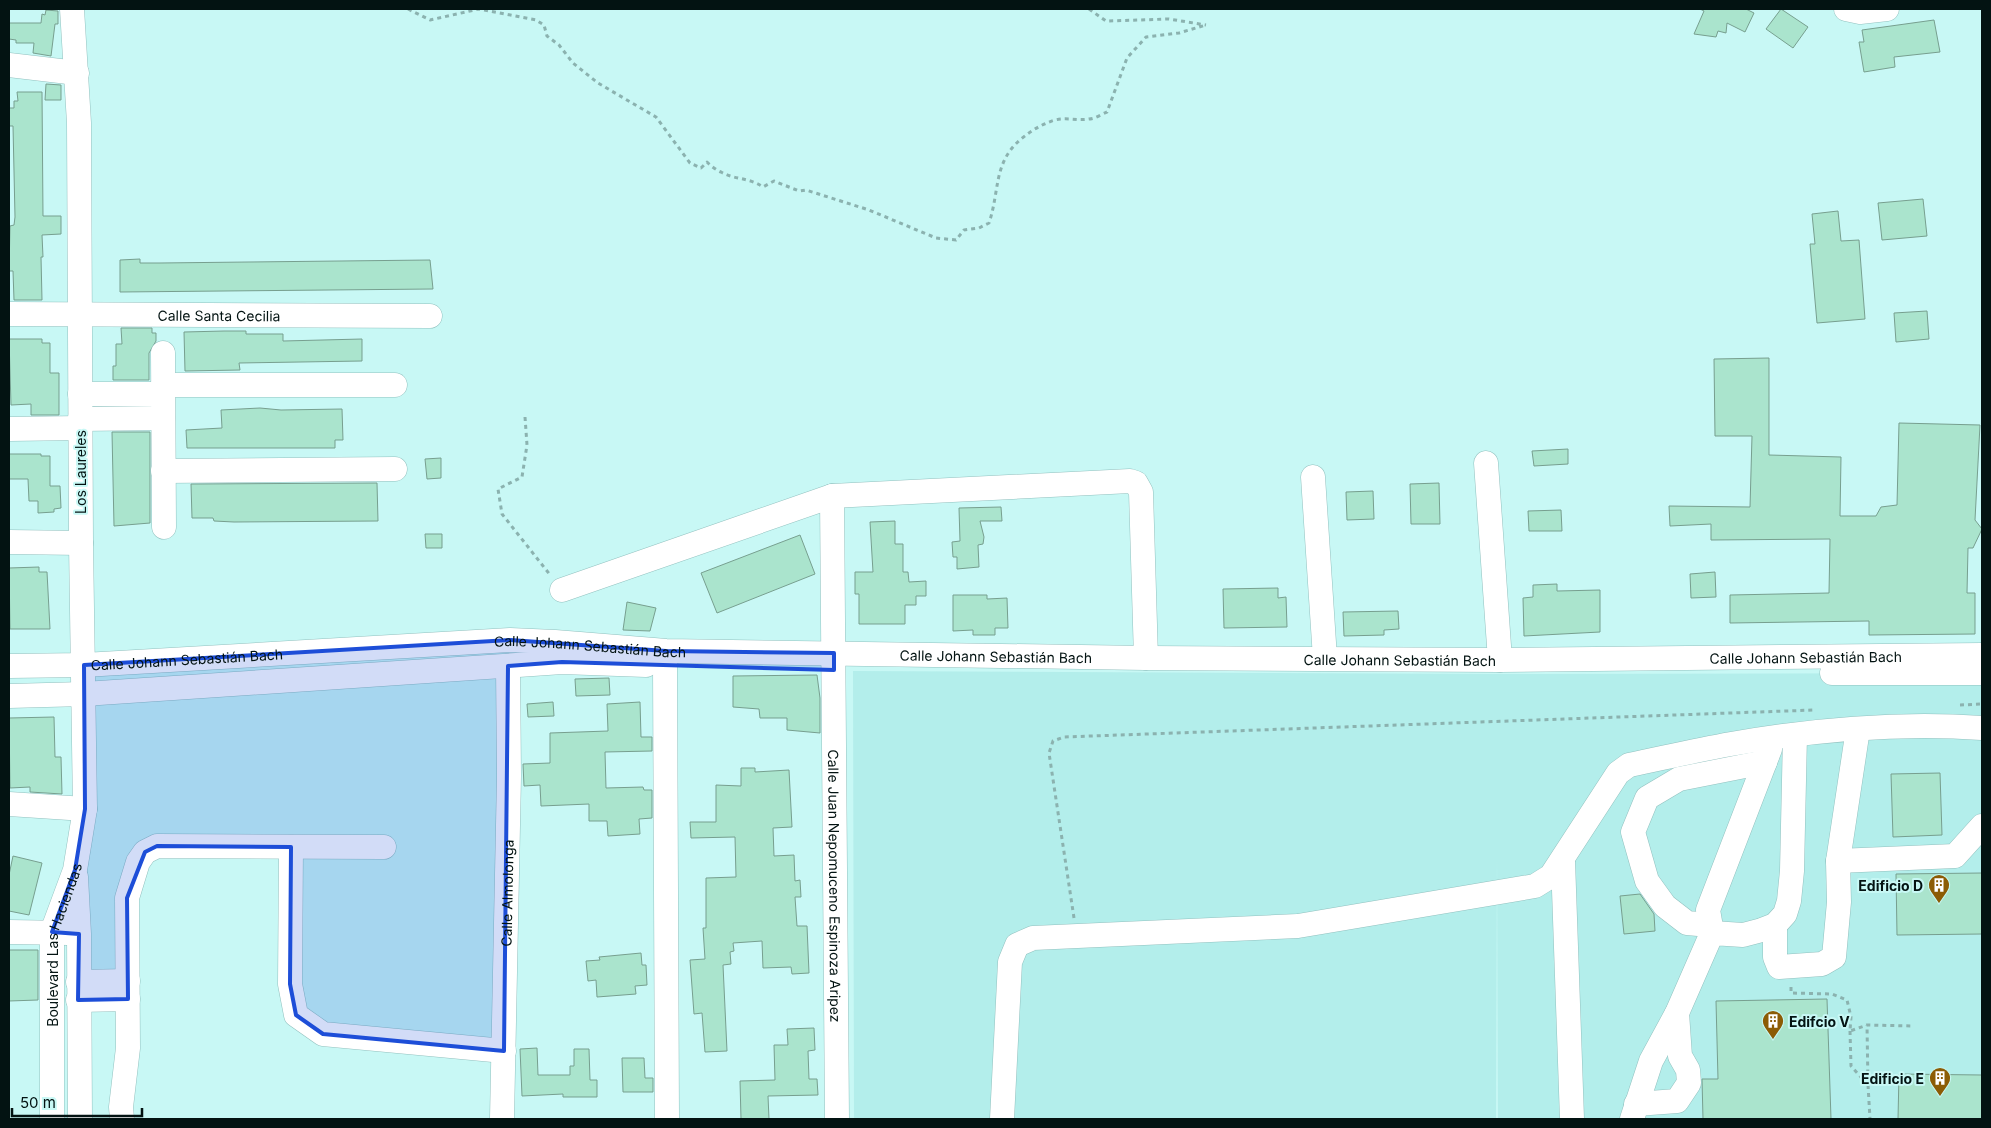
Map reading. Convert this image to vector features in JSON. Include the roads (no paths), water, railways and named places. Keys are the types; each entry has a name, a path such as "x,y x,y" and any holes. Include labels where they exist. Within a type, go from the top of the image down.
{"street":[{"name":"Los Laureles","path":"72,9 77,73 80,543 84,665 85,809 75,870"},
{"path":"1846,9 1860,12 1887,9"},
{"path":"9,65 77,73"},
{"name":"Calle Santa Cecilia","path":"9,314 430,316"},
{"path":"163,353 164,527"},
{"path":"80,394 163,390 395,385"},
{"path":"9,429 163,418"},
{"path":"1486,463 1500,660"},
{"path":"164,471 395,469"},
{"path":"1312,477 1325,658"},
{"path":"562,590 832,496 1122,481 1136,483 1140,492 1146,658"},
{"name":"Calle Juan Nepomuceno Espinoza Aripez","path":"832,496 837,1119"},
{"path":"9,542 80,543"},
{"name":"Calle Johann Sebastián Bach","path":"9,666 84,665 510,640 834,662 1503,674 1982,673"},
{"name":"Calle Johann Sebastián Bach","path":"9,696 84,694 562,662 665,665 1146,658 1500,660 1982,655"},
{"path":"665,665 667,1119"},
{"name":"Calle Almolonga","path":"502,1119 509,776 508,666"},
{"path":"1002,1119 1010,962 1017,945 1033,938 1298,926 1536,886 1552,876 1563,862 1618,773 1629,765 1731,744 1858,729 1939,725 1982,728"},
{"path":"1776,925 1775,957 1779,966 1822,964 1834,957 1840,902 1838,860 1858,729"},
{"path":"1634,1112 1650,1061 1677,1013 1711,929 1708,910 1765,762 1785,737"},
{"path":"1765,762 1679,779 1646,798 1633,832 1647,881 1665,906 1687,922 1743,935 1776,925 1785,914 1789,901 1785,737"},
{"path":"9,804 85,809"},
{"path":"1838,860 1955,856 1982,826"},
{"path":"122,1119 121,1107 128,1048 127,898 138,862 145,852 157,846 384,847"},
{"path":"290,847 290,984 296,1015 323,1034 504,1052"},
{"path":"1563,862 1572,1119"},
{"name":"Boulevard Las Haciendas","path":"52,1119 52,932 75,870"},
{"name":"Boulevard Las Haciendas","path":"75,870 79,934 80,1119"},
{"path":"9,932 79,934"},
{"path":"78,991 128,990"},
{"path":"1634,1112 1677,1102 1689,1083 1688,1070 1680,1056 1677,1013"}],"place":[{"name":"Edificio D","path":"1939,904"},
{"name":"Edifcio V","path":"1773,1040"},
{"name":"Edificio E","path":"1940,1097"}]}
